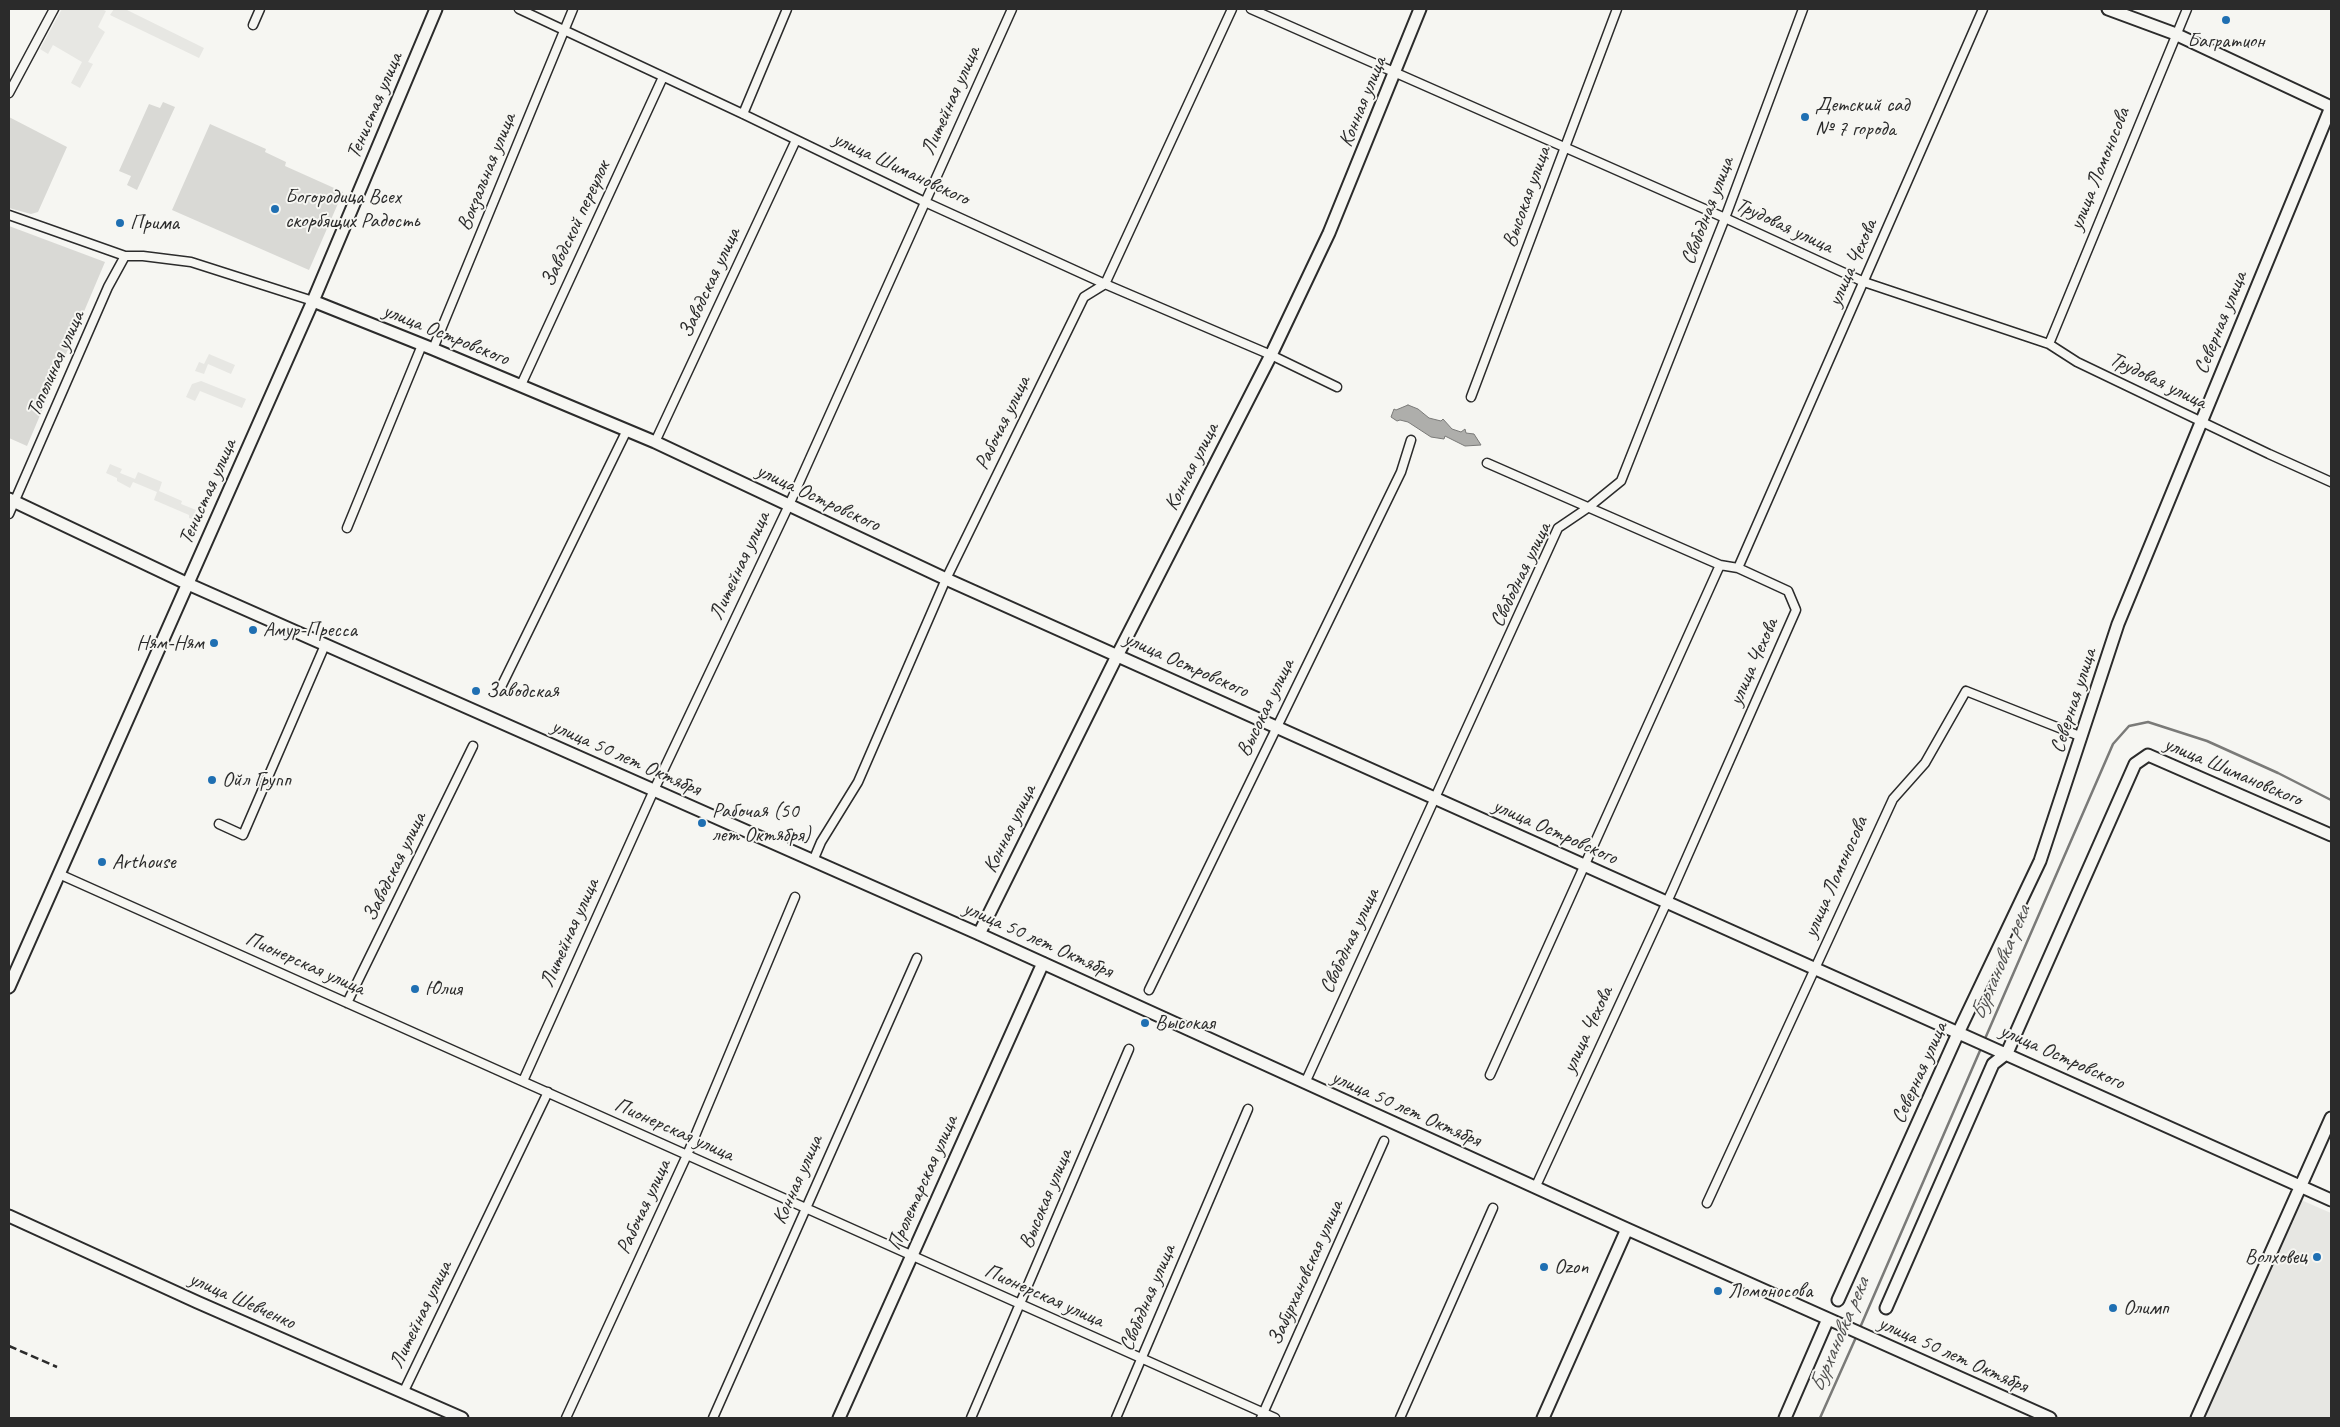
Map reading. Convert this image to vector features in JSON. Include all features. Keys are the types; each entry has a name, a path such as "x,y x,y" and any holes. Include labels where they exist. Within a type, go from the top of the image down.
{"street":[{"path":"9,93 54,9"},
{"path":"253,25 260,9"},
{"name":"Тенистая улица","path":"9,987 313,301 436,9"},
{"name":"улица Шимановского","path":"519,9 925,202 1105,284 1271,355 1337,387"},
{"name":"Вокзальная улица","path":"347,528 428,347 573,9"},
{"path":"743,114 787,9"},
{"name":"Литейная улица","path":"523,1081 654,790 788,505 1012,9"},
{"path":"1105,284 1232,9"},
{"name":"Трудовая улица","path":"1251,9 1564,146 1864,282 2049,344 2077,362 2331,482"},
{"name":"Конная улица","path":"979,934 1117,656 1271,355 1329,232 1420,9"},
{"name":"Высокая улица","path":"1471,397 1617,9"},
{"name":"Свободная улица","path":"1305,1083 1358,964 1436,800 1558,528 1589,507 1621,481 1725,218 1803,9"},
{"name":"улица Чехова","path":"1535,1188 1668,900 1796,610 1788,591 1738,568 1983,9"},
{"path":"2108,9 2176,34 2331,107"},
{"name":"улица Ломоносова","path":"2049,344 2187,9"},
{"name":"Заводской переулок","path":"521,385 663,77"},
{"name":"Северная улица","path":"1838,1300 1959,1031 2040,861 2118,624 2331,107"},
{"name":"Заводская улица","path":"655,442 796,140"},
{"name":"улица Островского","path":"9,214 125,256 143,256 191,262 313,301 627,430 946,579 1277,726 1436,800 1585,866 1668,900 2331,1200"},
{"name":"Тополиная улица","path":"9,514 11,501 108,287 125,256"},
{"name":"Рабочая улица","path":"813,861 821,842 858,782 946,579 1084,297 1105,284"},
{"path":"500,689 627,430"},
{"name":"Высокая улица","path":"1149,990 1401,472 1411,440"},
{"path":"1487,463 1720,565 1738,568"},
{"name":"улица 50 лет Октября","path":"11,501 188,584 979,934 1626,1230 2050,1418"},
{"path":"1490,1075 1720,565"},
{"path":"219,824 243,834 325,645"},
{"name":"улица Ломоносова","path":"1707,1203 1893,798 1925,764 1966,691 2082,737"},
{"name":"Заводская улица","path":"347,1003 473,746"},
{"name":"улица Шимановского","path":"2003,1051 2135,764 2148,755 2331,835"},
{"name":"Пионерская улица","path":"59,874 1141,1358 1262,1416 1275,1418"},
{"name":"Рабочая улица","path":"566,1418 687,1155 795,897"},
{"name":"Конная улица","path":"713,1418 917,958"},
{"name":"Пролетарская улица","path":"839,1418 910,1255 1043,963"},
{"name":"Высокая улица","path":"971,1418 1129,1049"},
{"path":"1886,1308 1993,1064 2003,1051"},
{"name":"Литейная улица","path":"404,1391 548,1092"},
{"name":"Свободная улица","path":"1116,1418 1248,1109"},
{"path":"2196,1418 2331,1118"},
{"name":"Забурхановская улица","path":"1262,1416 1384,1141"},
{"path":"1400,1418 1493,1208"},
{"name":"улица Шевченко","path":"9,1216 197,1302 462,1418"},
{"path":"1543,1418 1626,1230"},
{"path":"1785,1418 1828,1319"}],"shaded area":[{"path":"62,9 101,9 106,11 98,27 105,32 88,62 93,64 80,88 71,83 82,62 53,45 48,54 40,49"},
{"path":"114,9 125,9 204,48 199,58 110,15"},
{"path":"163,102 175,107 137,190 127,185 131,176 119,171 149,104 160,108"},
{"path":"9,117 67,147 38,212 31,214 9,208"},
{"path":"210,124 266,149 265,152 286,162 285,166 343,192 309,270 172,210"},
{"path":"9,226 105,262 27,446 9,438"},
{"path":"209,354 235,365 231,374 208,364 204,374 195,371 199,362 204,364"},
{"path":"201,381 246,399 242,408 200,391 195,401 186,397 192,384"},
{"path":"1408,405 1418,409 1429,418 1441,421 1443,419 1452,429 1461,432 1465,429 1466,433 1474,434 1481,445 1465,446 1445,436 1444,439 1431,437 1408,422 1397,421 1391,417 1394,409 1396,410"},
{"path":"110,464 122,469 120,473 135,479 138,472 162,482 159,491 182,501 181,504 196,510 192,519 189,518 189,515 154,500 157,492 133,482 130,488 117,481 117,478 106,473"},
{"path":"2301,1200 2331,1213 2331,1418 2203,1418"}],"waterway":[{"name":"Бурхановка река","path":"1984,1041 2113,744 2129,726 2148,722 2207,741 2278,773 2331,800"},
{"name":"Бурхановка река","path":"1859,1330 1982,1046"},
{"name":"Бурхановка река","path":"1820,1418 1857,1335"}],"railway":[{"path":"9,1346 57,1367"}],"place":[{"name":"Багратион","path":"2226,20"},
{"name":"Детский сад № 7 города","path":"1805,117"},
{"name":"Богородица Всех скорбящих Радость","path":"275,209"},
{"name":"Прима","path":"120,223"},
{"name":"Амур-Пресса","path":"253,630"},
{"name":"Ням-Ням","path":"214,643"},
{"name":"Заводская","path":"476,691"},
{"name":"Ойл Групп","path":"212,780"},
{"name":"Рабочая (50 лет Октября)","path":"702,823"},
{"name":"Arthouse","path":"102,862"},
{"name":"Юлия","path":"415,989"},
{"name":"Высокая","path":"1145,1023"},
{"name":"Волховец","path":"2317,1257"},
{"name":"Ozon","path":"1544,1267"},
{"name":"Ломоносова","path":"1718,1291"},
{"name":"Олимп","path":"2113,1308"}]}
